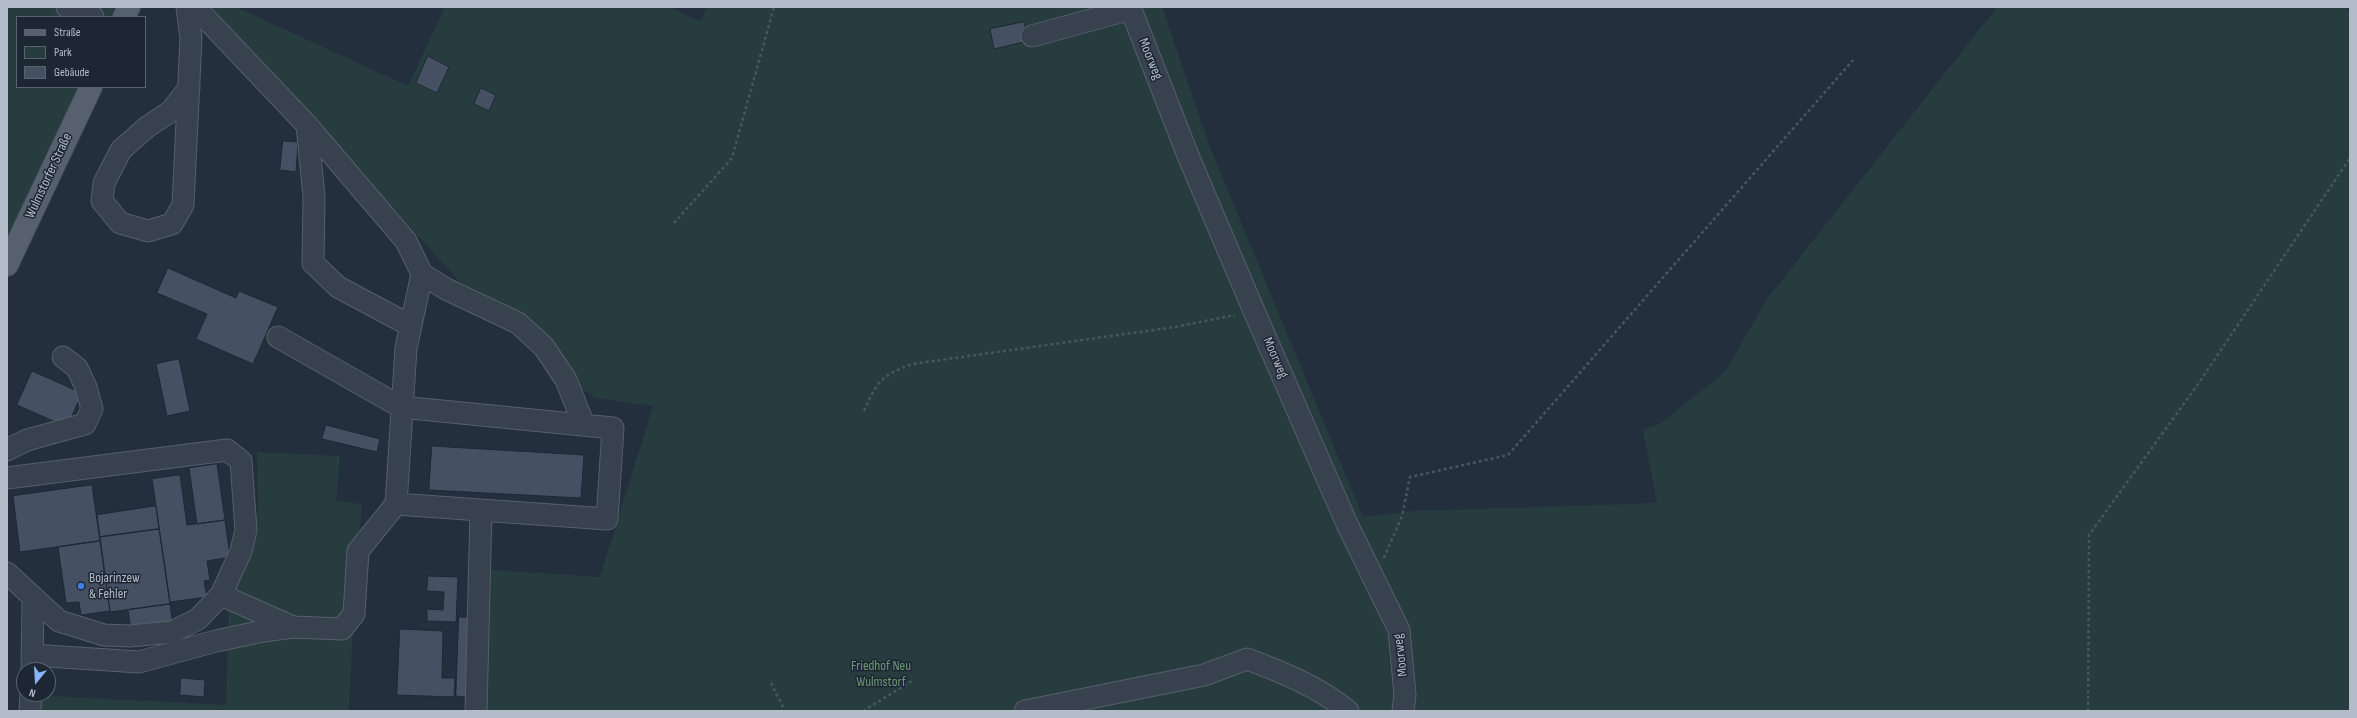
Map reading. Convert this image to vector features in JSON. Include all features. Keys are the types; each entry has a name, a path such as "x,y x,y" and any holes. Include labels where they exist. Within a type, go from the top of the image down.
{"main road":[{"path":"124,16 129,7"},
{"name":"Wulmstorfer Straße","path":"7,265 91,88"}],"street":[{"path":"67,7 90,16"},
{"path":"188,7 191,38 183,205 172,224 148,231 120,223 102,201 104,183 122,150 147,127 171,111 188,88"},
{"path":"195,7 308,125 406,241 422,274 446,289 518,323 544,347 566,380 584,425"},
{"path":"1032,36 1131,8"},
{"name":"Moorweg","path":"1131,8 1189,158 1254,311 1374,580 1399,630 1405,695 1403,711"},
{"path":"308,125 314,198 313,263 338,287 410,326"},
{"path":"56,662 139,662 216,641 293,627 342,629 354,614 358,551 396,504 401,407 406,348 422,274"},
{"path":"278,337 401,407 613,428 607,519 396,504"},
{"path":"7,450 27,440 84,424 92,409 86,387 77,368 63,357"},
{"path":"7,478 227,450 241,462 246,530 241,551 221,595 198,619 172,632 130,636 104,635 59,621 7,573"},
{"path":"476,711 481,510"},
{"path":"221,595 293,627"},
{"path":"32,662 34,599"},
{"path":"1025,711 1204,675 1247,659 1291,677 1338,703 1348,711"}],"path":[{"path":"674,223 732,158 774,7"},
{"path":"1374,580 1402,516 1410,477 1508,455 1853,60"},
{"path":"2088,711 2089,535 2196,387 2350,158"},
{"path":"864,410 876,386 888,374 912,364 1175,327 1254,311"},
{"path":"863,711 912,681"},
{"path":"771,683 785,711"}],"green space":[{"path":"7,7 129,7 125,16 16,16 16,88 92,88 7,268"},
{"name":"Friedhof Neu Wulmstorf","path":"211,7 236,7 408,86 445,7 668,7 701,21 707,7 1162,7 1210,147 1363,517 1414,511 1657,503 1643,430 1661,423 1725,372 1767,299 1997,7 2346,7 2350,13 2350,711 476,711 479,569 600,577 653,406 596,398 580,388 553,340 524,313 460,282"},
{"path":"257,452 340,456 336,501 362,504 356,564 349,711 30,711 31,702 56,702 56,696 226,705 229,599 255,535 258,501"}],"building":[{"path":"1024,22 1028,41 994,49 990,29"},
{"path":"428,56 449,67 437,93 416,83"},
{"path":"481,88 496,95 489,111 474,104"},
{"path":"283,141 298,142 296,172 280,170"},
{"path":"168,268 236,298 239,291 278,307 253,364 196,339 207,314 157,293"},
{"path":"179,359 190,411 167,416 156,364"},
{"path":"32,371 82,393 67,427 17,405"},
{"path":"326,425 380,439 377,452 322,439"},
{"path":"432,446 584,455 581,498 429,490"},
{"path":"217,464 225,520 197,524 189,468"},
{"path":"180,475 187,525 225,520 230,557 207,561 210,580 204,581 207,597 170,602 152,479"},
{"path":"92,485 100,541 20,552 13,496"},
{"path":"156,506 159,529 100,537 97,515"},
{"path":"159,529 170,604 110,612 100,537"},
{"path":"100,541 110,611 81,615 79,602 66,603 58,547"},
{"path":"428,576 458,577 456,622 427,621 427,609 443,610 444,592 427,591"},
{"path":"170,604 173,625 131,631 128,610"},
{"path":"459,617 469,617 466,697 456,696"},
{"path":"400,629 443,631 442,678 455,678 454,697 397,695"},
{"path":"181,678 205,680 204,697 180,695"}],"place":[{"name":"Bojarinzew & Fehler","path":"81,586"}]}
